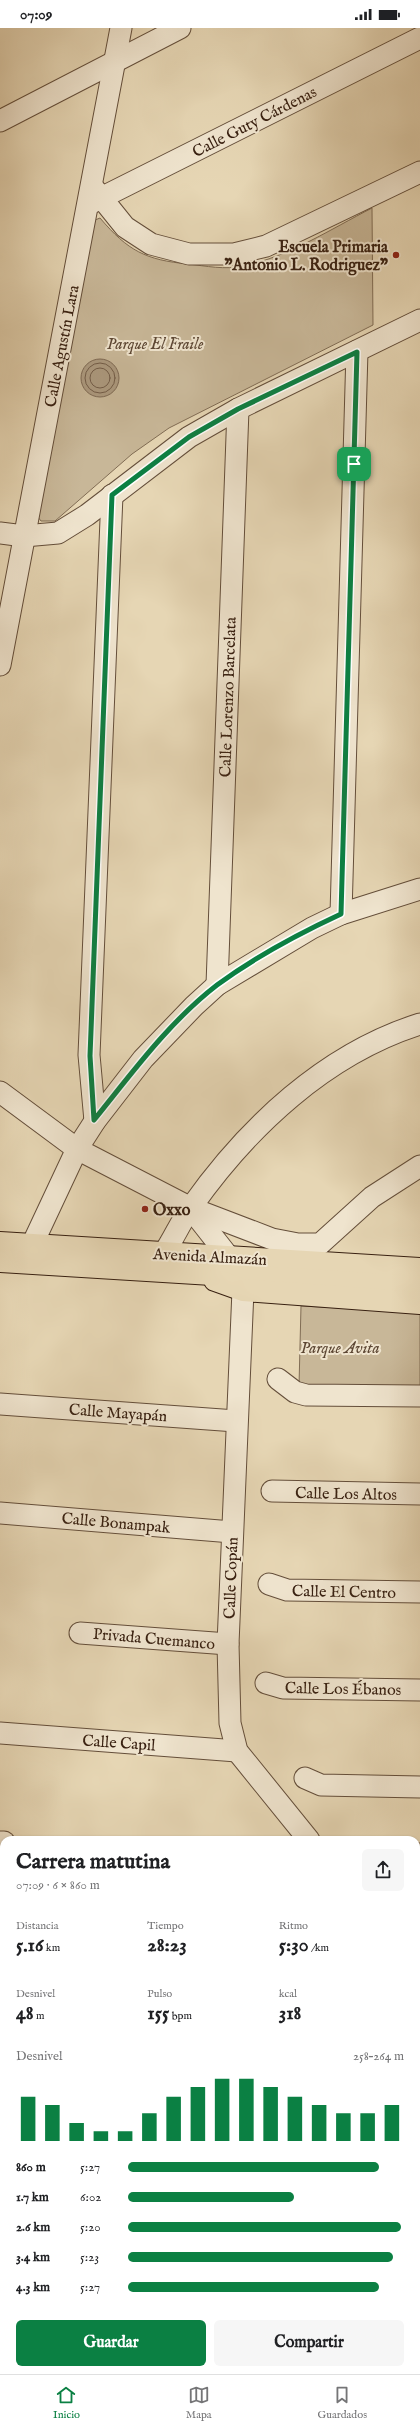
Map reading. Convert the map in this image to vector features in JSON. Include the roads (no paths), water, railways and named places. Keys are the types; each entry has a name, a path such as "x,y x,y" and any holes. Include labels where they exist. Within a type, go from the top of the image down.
{"main road":[{"name":"Avenida Almazán","path":"0,1243 231,1256 420,1269"},
{"name":"Avenida Almazán","path":"0,1261 191,1272 249,1280 420,1287"},
{"path":"249,1280 420,1303"}],"street":[{"name":"Calle Agustín Lara","path":"0,665 24,536 94,196 114,61 121,28"},
{"path":"0,121 180,28"},
{"name":"Calle Guty Cárdenas","path":"94,196 420,38"},
{"path":"94,196 126,227 151,244 190,254 234,254 266,246 420,172"},
{"path":"0,533 24,536 58,532 86,515 167,452 238,409 420,320"},
{"path":"341,914 357,352"},
{"name":"Calle Lorenzo Barcelata","path":"217,985 238,409"},
{"path":"94,1120 90,1056 112,495"},
{"path":"32,1245 77,1149 94,1120 142,1059 194,1006 217,985 285,942 341,914 420,889"},
{"path":"164,1253 190,1208 238,1146 256,1127 293,1095 342,1062 379,1040 420,1024"},
{"path":"0,1092 77,1149 190,1208 272,1239 298,1244 320,1244 372,1197 420,1166"},
{"path":"190,1208 231,1256"},
{"name":"Calle Copán","path":"249,1280 236,1421 228,1644 230,1723 237,1751 306,1836"},
{"path":"278,1378 285,1386 306,1395 420,1396"},
{"name":"Calle Mayapán","path":"0,1404 236,1421"},
{"name":"Calle Los Altos","path":"272,1492 420,1494"},
{"name":"Calle Bonampak","path":"0,1513 232,1532"},
{"name":"Calle El Centro","path":"270,1584 286,1590 420,1592"},
{"name":"Privada Cuemanco","path":"80,1633 228,1644"},
{"name":"Calle Los Ébanos","path":"266,1683 283,1688 420,1690"},
{"name":"Calle Capil","path":"0,1732 237,1751"},
{"path":"306,1778 321,1785 420,1787"}],"water":[{"path":"96,359 104,359 114,364 118,371 118,385 114,392 104,397 96,397 86,392 84,389 81,382 81,374 86,364 89,362"}],"place":[{"name":"Escuela Primaria \"Antonio L. Rodriguez\"","path":"396,255"},
{"name":"Oxxo","path":"145,1209"}],"park label":[{"name":"Parque El Fraile","path":"155,343"},
{"name":"Parque Avita","path":"340,1347"}]}
